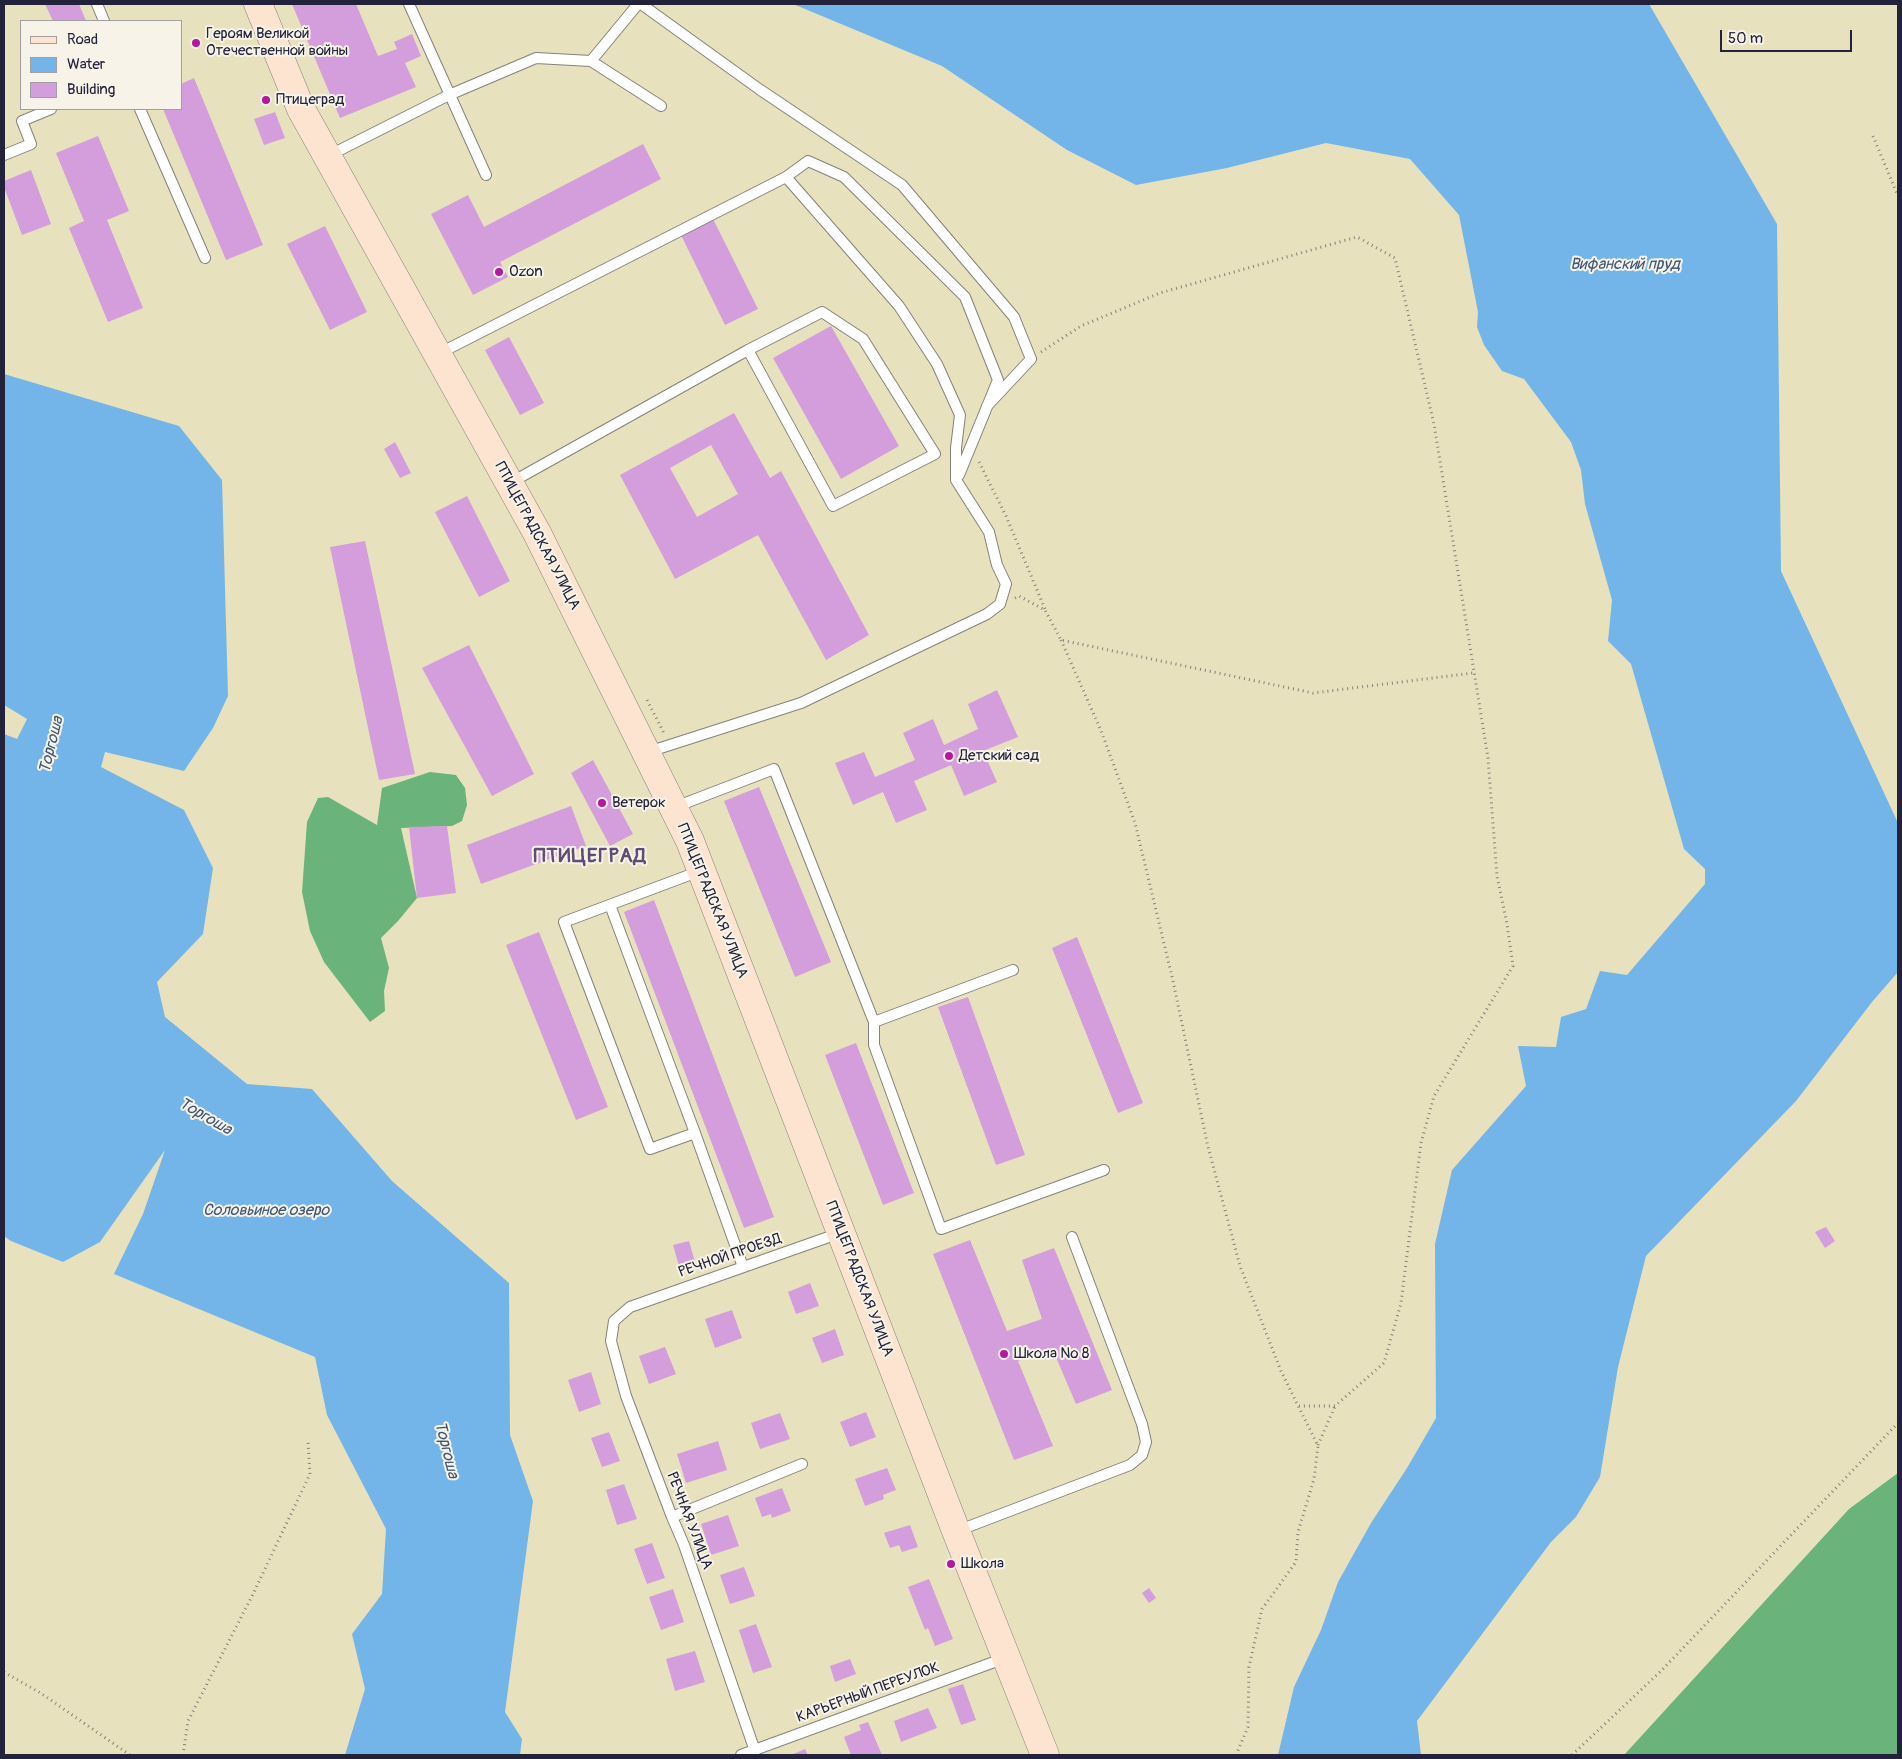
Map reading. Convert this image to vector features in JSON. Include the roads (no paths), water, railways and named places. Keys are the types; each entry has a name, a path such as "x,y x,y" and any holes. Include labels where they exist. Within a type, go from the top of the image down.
{"street":[{"name":"ПТИЦЕГРАДСКАЯ УЛИЦА","path":"258,4 301,110 550,559 674,808 701,870 956,1531 1045,1755"}],"lane":[{"path":"97,4 104,20"},
{"path":"409,4 486,175"},
{"path":"591,61 639,4 759,89 902,185 1014,316 1030,359 987,406"},
{"path":"327,156 449,95 536,58 591,61 661,106"},
{"path":"4,155 31,144 22,121 49,110"},
{"path":"140,110 205,258"},
{"path":"437,354 786,177 808,160 844,177 965,297 998,380 956,480"},
{"path":"647,752 801,703 987,614 1000,604 1006,584 997,565 989,532 956,480 956,448 960,415 938,364 899,306 786,177"},
{"path":"509,483 748,350 822,312 863,339 935,454 833,506 748,350"},
{"path":"674,808 774,769 874,1022 874,1045 941,1229 1104,1170"},
{"path":"694,1133 650,1149 564,922 701,870"},
{"path":"610,905 743,1267"},
{"path":"874,1022 1013,970"},
{"name":"РЕЧНОЙ ПРОЕЗД","path":"630,1307 841,1233"},
{"path":"956,1531 1130,1465 1142,1455 1146,1442 1142,1424 1072,1237"},
{"name":"РЕЧНАЯ УЛИЦА","path":"630,1307 614,1320 610,1341 626,1396 684,1546 755,1751"},
{"path":"672,1517 802,1464"},
{"name":"КАРЬЕРНЫЙ ПЕРЕУЛОК","path":"741,1755 1006,1658"}],"water":[{"name":"Вифанский пруд","path":"793,4 1649,4 1777,224 1781,571 1898,823 1898,972 1872,1002 1796,1101 1646,1256 1618,1367 1600,1477 1576,1517 1551,1542 1417,1721 1421,1755 1278,1755 1294,1687 1321,1630 1338,1582 1371,1523 1407,1468 1436,1418 1435,1244 1452,1170 1526,1086 1518,1046 1556,1047 1561,1017 1586,1009 1600,971 1627,975 1705,884 1705,869 1684,849 1631,664 1608,641 1612,600 1585,504 1581,470 1571,442 1524,379 1502,371 1484,345 1477,327 1478,312 1459,215 1410,159 1326,143 1227,168 1136,185 1067,150 942,66"},
{"name":"Соловьиное озеро","path":"4,374 179,426 222,480 228,696 213,728 184,771 105,752 101,767 184,810 213,868 203,934 157,982 165,1017 247,1084 312,1089 392,1181 509,1283 510,1435 533,1501 505,1712 522,1739 520,1755 345,1755 365,1689 352,1634 382,1594 386,1529 327,1415 315,1357 114,1274 143,1214 165,1150 100,1242 63,1262 11,1241 4,1236 4,734 17,739 27,719 4,705"}],"place":[{"name":"Героям Великой Отечественной войны","path":"196,43"},
{"name":"Птицеград","path":"266,100"},
{"name":"Ozon","path":"499,272"},
{"name":"Детский сад","path":"949,756"},
{"name":"Ветерок","path":"602,803"},
{"name":"Школа № 8","path":"1004,1354"},
{"name":"Школа","path":"951,1564"}],"district":[{"name":"ПТИЦЕГРАД","path":"590,857"}],"water label":[{"name":"Торгоша","path":"52,745"},
{"name":"Торгоша","path":"205,1117"},
{"name":"Торгоша","path":"446,1450"}]}
